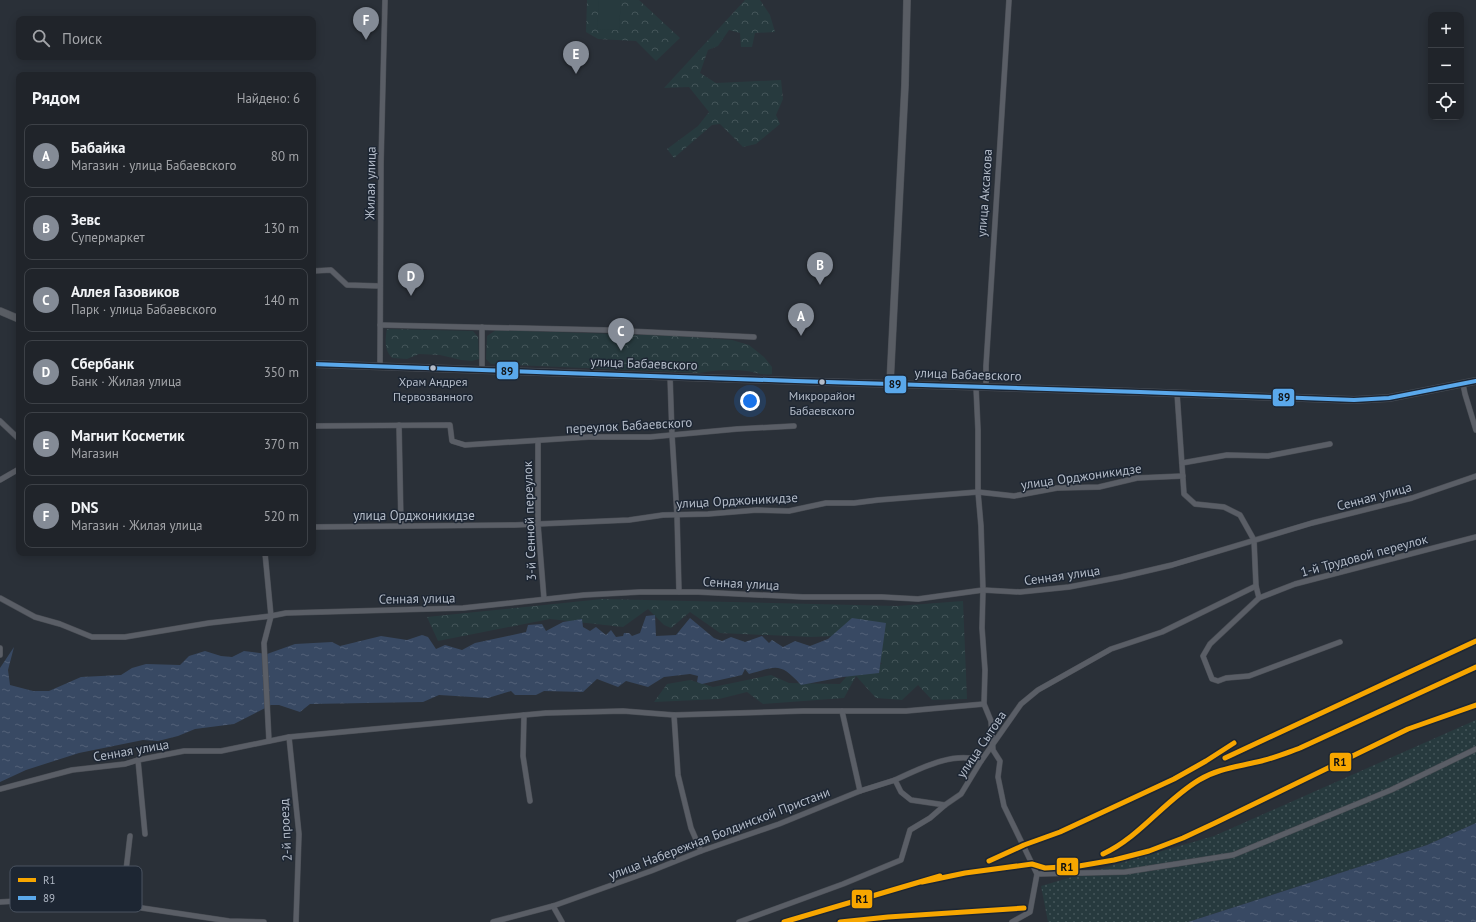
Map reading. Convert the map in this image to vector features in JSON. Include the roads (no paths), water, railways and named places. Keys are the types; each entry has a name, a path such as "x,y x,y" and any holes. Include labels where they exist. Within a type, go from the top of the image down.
{"main road":[{"path":"890,384 905,85 907,0"},
{"path":"0,311 16,318"},
{"name":"улица Бабаевского","path":"316,364 1354,400 1390,398 1476,381"}],"street":[{"name":"Жилая улица","path":"380,367 385,0"},
{"name":"улица Аксакова","path":"986,387 986,358 996,188 1009,0"},
{"path":"316,271 331,270 347,285 380,286"},
{"path":"380,325 661,332 754,337"},
{"path":"482,327 482,370"},
{"path":"670,376 677,515 679,592"},
{"path":"1463,384 1476,430"},
{"path":"976,387 978,492 981,526 983,590 982,628 985,670 984,704 991,721 992,746 1000,761 998,777 1004,806 1037,874 1030,912 1012,922"},
{"path":"1177,393 1184,494 1195,504 1224,507 1240,516 1254,540 1256,586 1259,598"},
{"path":"0,421 16,436"},
{"path":"316,426 399,425 401,525"},
{"name":"переулок Бабаевского","path":"399,425 450,425 452,441 465,445 589,437 672,435 794,426"},
{"name":"3-й Сенной переулок","path":"538,441 538,524 544,599"},
{"path":"1182,462 1227,455 1268,456 1330,444"},
{"path":"0,480 16,471"},
{"name":"улица Орджоникидзе","path":"316,527 538,524 629,520 663,515 757,510 789,511 826,503 854,503 978,492 1014,496 1057,488 1099,487 1137,478 1183,476"},
{"name":"Сенная улица","path":"0,598 34,617 60,624 92,637 125,636 286,613 334,610 463,608 544,599 632,592 918,599 983,590 1020,592 1069,587 1122,577 1172,565 1254,540 1412,498 1476,476"},
{"name":"1-й Трудовой переулок","path":"1340,642 1249,676 1226,678 1218,681 1212,679 1203,656 1210,644 1230,623 1259,598 1295,584 1476,537"},
{"path":"265,556 271,616 264,643 269,741"},
{"name":"улица Сытова","path":"739,922 843,884 901,860 910,830 930,818 961,794 981,761 1021,704 1038,690 1111,648 1162,632 1256,586"},
{"path":"0,648 0,655"},
{"name":"Сенная улица","path":"0,789 72,770 125,764 184,751 221,750 289,737 524,715 623,711 674,715 701,713 906,711 984,704"},
{"path":"842,711 860,791"},
{"path":"524,715 523,756 530,801"},
{"path":"674,715 678,775 691,828 701,851"},
{"name":"2-й проезд","path":"289,737 299,834 296,922"},
{"path":"1037,874 1125,872 1233,855 1391,790 1476,749"},
{"name":"улица Набережная Болдинской Пристани","path":"493,922 552,906 651,871 701,851 779,824 860,791 895,780 945,760 974,758 981,761"},
{"path":"138,760 145,834"},
{"path":"895,780 901,792 911,800 945,805"},
{"path":"127,866 130,836"},
{"path":"0,902 10,901"},
{"path":"552,906 561,918 562,922"},
{"path":"142,908 229,921 264,922"}],"water":[{"path":"655,615 656,636 676,635 690,618 714,638 722,641 731,637 745,642 762,636 769,643 772,640 783,647 795,641 810,646 828,639 852,618 886,623 879,673 843,677 801,685 783,669 772,668 749,674 745,669 742,675 702,684 697,682 698,676 690,674 664,677 648,687 626,681 618,687 597,679 583,692 544,691 536,695 515,695 511,691 488,698 439,695 423,702 310,704 300,712 279,705 271,705 234,724 195,729 178,736 158,741 143,740 79,753 26,770 0,782 0,668 14,647 8,670 10,685 33,691 49,691 81,677 121,675 132,668 146,664 180,665 189,656 205,651 221,656 232,657 244,651 267,654 295,644 332,642 340,646 381,636 407,640 422,635 428,637 436,649 445,645 462,650 475,643 526,632 528,625 542,624 546,631 563,622 582,619 583,627 590,631 596,627 606,635 611,630 616,637 623,636 624,633 629,633 632,636 640,633 646,616"},
{"path":"1476,823 1476,922 1188,922 1427,845"}],"place":[{"name":"DNS","path":"366,40"},
{"name":"Магнит Косметик","path":"576,74"},
{"name":"Зевс","path":"820,285"},
{"name":"Сбербанк","path":"411,296"},
{"name":"Бабайка","path":"801,336"},
{"name":"Аллея Газовиков","path":"621,351"},
{"name":"Храм Андрея Первозванного","path":"433,368"},
{"name":"Микрорайон Бабаевского","path":"822,382"}]}
